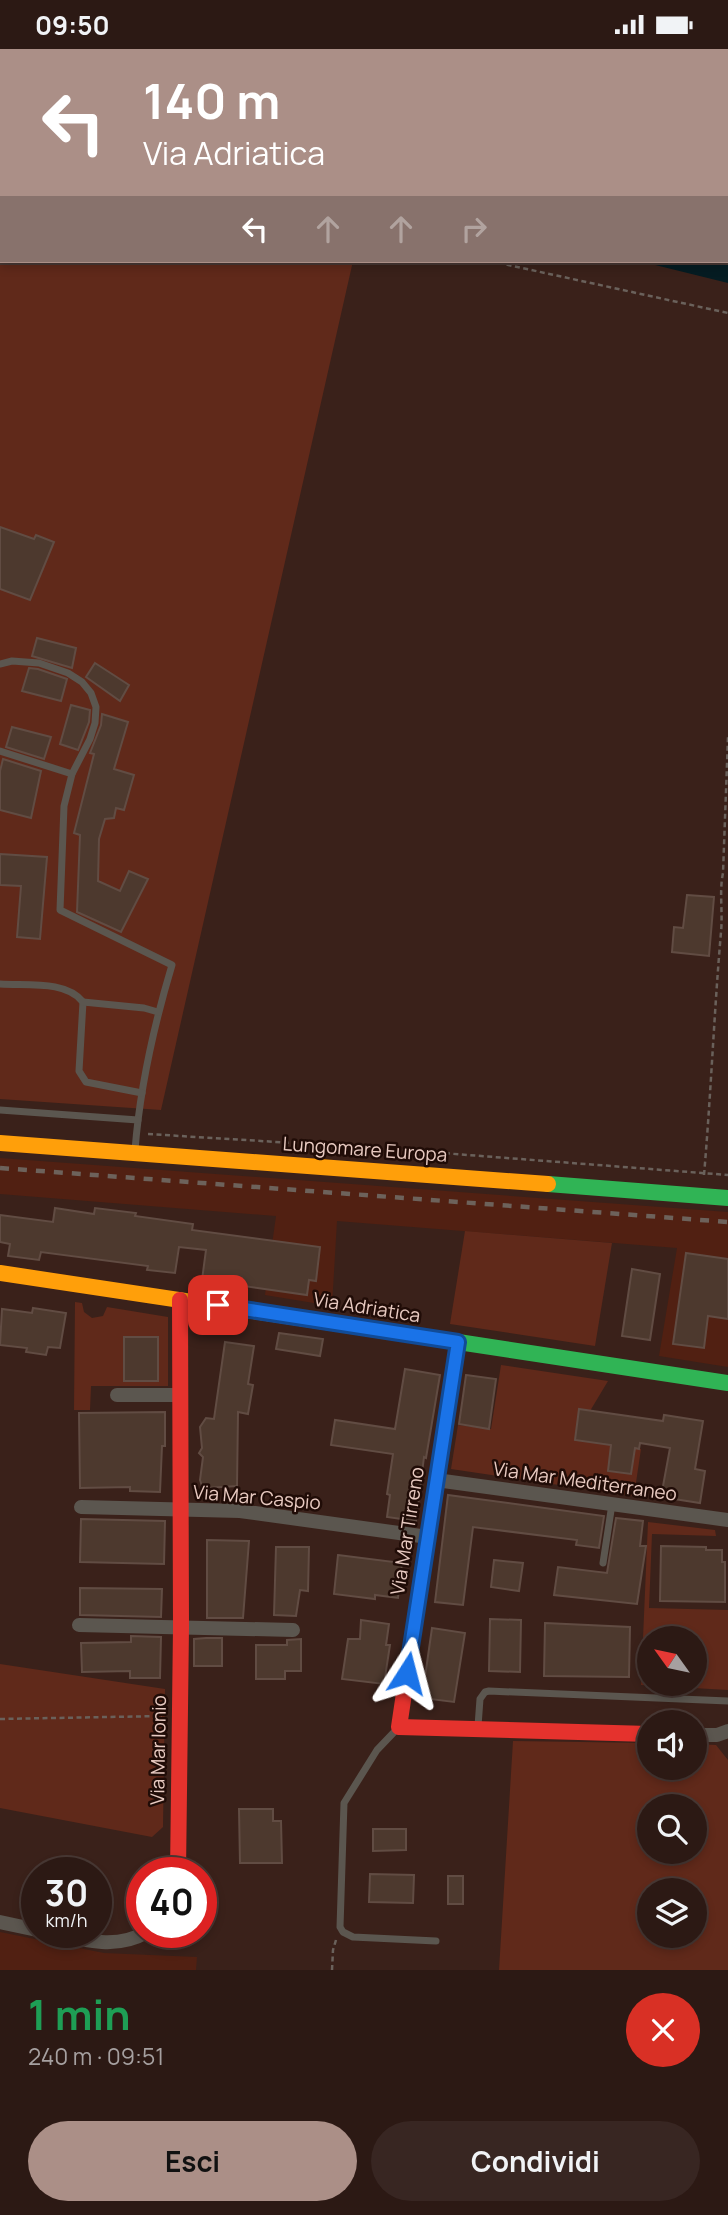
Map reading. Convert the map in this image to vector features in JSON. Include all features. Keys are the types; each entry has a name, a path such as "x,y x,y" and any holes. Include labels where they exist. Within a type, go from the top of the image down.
{"street":[{"name":"Lungomare Europa","path":"0,1143 728,1198"},
{"name":"Via Adriatica","path":"0,1273 728,1383"},
{"name":"Via Mar Ionio","path":"178,1857 180,1300"},
{"name":"Via Mar Tirreno","path":"399,1727 458,1342"},
{"path":"117,1395 180,1395"},
{"name":"Via Mar Mediterraneo","path":"436,1480 728,1520"},
{"name":"Via Mar Caspio","path":"81,1507 240,1511 428,1537"},
{"path":"79,1625 293,1630"},
{"path":"399,1727 637,1734"},
{"path":"707,1735 728,1731"},
{"path":"0,1922 21,1927"}],"lane":[{"path":"0,664 12,661 39,663 68,673 82,683 91,694 96,707 90,739 72,774 64,806 61,910 172,965 158,1013 142,1093 135,1154"},
{"path":"0,751 72,774"},
{"path":"0,984 64,988 76,993 83,1002 79,1071 86,1082 142,1093"},
{"path":"83,1002 144,1008 158,1013"},
{"path":"0,1110 138,1120"},
{"path":"603,1563 612,1504"},
{"path":"477,1730 480,1699 489,1691 728,1701"},
{"path":"399,1727 377,1750 344,1803 340,1927 343,1933 353,1937 436,1941"}],"path":[{"path":"499,263 728,313"},
{"path":"702,1196 716,1006 716,970 723,908 720,888 723,873 728,737"},
{"path":"158,1135 390,1149 728,1175"},
{"path":"0,1719 180,1716"},
{"path":"332,1970 332,1950 340,1927"}],"shaded area":[{"path":"0,263 353,263 161,1110 0,1099"},
{"path":"0,1158 728,1212 728,1367 659,1356 677,1248 337,1221 332,1306 265,1295 276,1216 0,1194"},
{"path":"465,1231 612,1243 595,1346 450,1324"},
{"path":"75,1302 82,1303 84,1312 92,1318 103,1316 107,1307 168,1317 168,1386 91,1386 90,1410 74,1410","holes":["124,1337 158,1337 158,1381 124,1381"]},
{"path":"501,1365 608,1381 590,1411 579,1410 575,1440 641,1449 634,1496 451,1469 458,1425 491,1429"},
{"path":"648,1522 715,1530 716,1536 652,1534 649,1608 728,1610 728,1690 707,1689 707,1626 644,1626"},
{"path":"0,1664 165,1689 163,1827 152,1837 0,1808"},
{"path":"513,1741 637,1743 637,1780 707,1780 707,1745 716,1745 728,1760 728,1970 499,1970"},
{"path":"0,1932 21,1936 21,1948 79,1948 104,1953 197,1957 196,1970 0,1970"}],"water":[{"path":"647,263 728,263 728,283"}],"building":[{"path":"0,527 34,539 36,535 54,542 30,600 0,589"},
{"path":"37,638 76,648 72,668 32,656"},
{"path":"95,663 129,685 120,701 86,677"},
{"path":"29,668 67,679 61,701 22,691"},
{"path":"71,705 90,710 89,722 78,750 60,744"},
{"path":"102,714 128,722 114,769 134,775 124,810 116,808 114,818 105,819 99,839 98,881 120,891 129,871 148,879 121,932 77,912 80,835 74,833 94,754 90,753 101,725"},
{"path":"12,727 51,737 44,759 6,747"},
{"path":"3,759 41,771 31,818 0,810 0,771"},
{"path":"0,854 47,857 40,939 17,937 21,886 0,885"},
{"path":"687,895 714,897 709,956 672,952 674,927 683,928"},
{"path":"55,1208 94,1214 95,1208 136,1213 135,1216 193,1224 192,1230 320,1247 316,1281 309,1280 307,1295 202,1280 206,1250 179,1247 175,1273 147,1270 148,1266 41,1252 39,1260 8,1256 10,1244 0,1242 0,1215 53,1222"},
{"path":"686,1253 728,1259 728,1319 708,1316 704,1348 673,1344"},
{"path":"632,1269 660,1274 650,1340 622,1336"},
{"path":"33,1308 66,1313 60,1348 48,1347 46,1355 26,1352 27,1348 0,1345 2,1309 32,1313"},
{"path":"279,1333 323,1339 320,1356 276,1349"},
{"path":"124,1337 158,1337 158,1381 124,1381"},
{"path":"225,1342 254,1346 248,1384 253,1385 248,1414 238,1412 237,1486 206,1488 200,1480 203,1457 199,1453 202,1448 200,1427 206,1418 214,1419"},
{"path":"405,1369 440,1375 426,1458 424,1457 416,1521 387,1517 390,1495 387,1494 393,1454 331,1445 335,1420 395,1429"},
{"path":"466,1375 496,1379 489,1429 459,1424"},
{"path":"579,1409 663,1421 664,1415 703,1421 695,1469 705,1471 700,1503 661,1497 670,1448 640,1443 639,1449 635,1448 631,1474 608,1471 611,1445 575,1440"},
{"path":"165,1412 165,1446 162,1446 160,1492 130,1491 130,1487 80,1488 79,1413"},
{"path":"448,1495 604,1516 599,1548 576,1545 577,1540 473,1527 463,1605 435,1602"},
{"path":"616,1518 643,1521 640,1546 646,1546 637,1604 554,1595 558,1567 607,1573"},
{"path":"81,1519 165,1521 164,1564 80,1562"},
{"path":"207,1540 249,1541 243,1618 207,1618"},
{"path":"661,1546 722,1550 722,1562 725,1562 725,1602 660,1601"},
{"path":"276,1547 309,1547 308,1591 300,1590 296,1616 274,1615"},
{"path":"338,1555 402,1563 398,1598 375,1595 375,1599 334,1594"},
{"path":"494,1560 523,1563 519,1591 491,1587"},
{"path":"80,1588 162,1589 161,1617 80,1615"},
{"path":"490,1619 521,1620 520,1672 489,1671"},
{"path":"361,1620 389,1624 386,1645 390,1645 384,1684 342,1679 348,1639 360,1639"},
{"path":"545,1623 630,1627 629,1677 544,1676"},
{"path":"432,1628 465,1633 454,1702 422,1698"},
{"path":"131,1636 161,1637 160,1678 130,1678 130,1671 82,1672 81,1643 131,1642"},
{"path":"222,1638 222,1666 194,1666 194,1639"},
{"path":"301,1639 301,1671 285,1671 285,1679 256,1679 256,1645 287,1645 287,1640"},
{"path":"239,1809 273,1809 273,1821 281,1821 282,1863 240,1863"},
{"path":"373,1829 406,1829 406,1850 373,1851"},
{"path":"370,1874 414,1875 413,1903 369,1902"},
{"path":"448,1876 463,1876 463,1904 448,1904"}],"railway":[{"path":"0,1168 728,1222"}],"traffic: fast":[{"path":"548,1184 728,1198"},
{"path":"432,1338 728,1383"},
{"path":"410,1653 458,1342"}],"traffic: slow":[{"path":"0,1143 548,1184"},
{"path":"0,1273 432,1338"}],"traffic: jam":[{"path":"178,1857 180,1300"},
{"path":"410,1653 399,1727 637,1734"}],"route":[{"path":"218,1305 458,1342 407,1673"}]}
